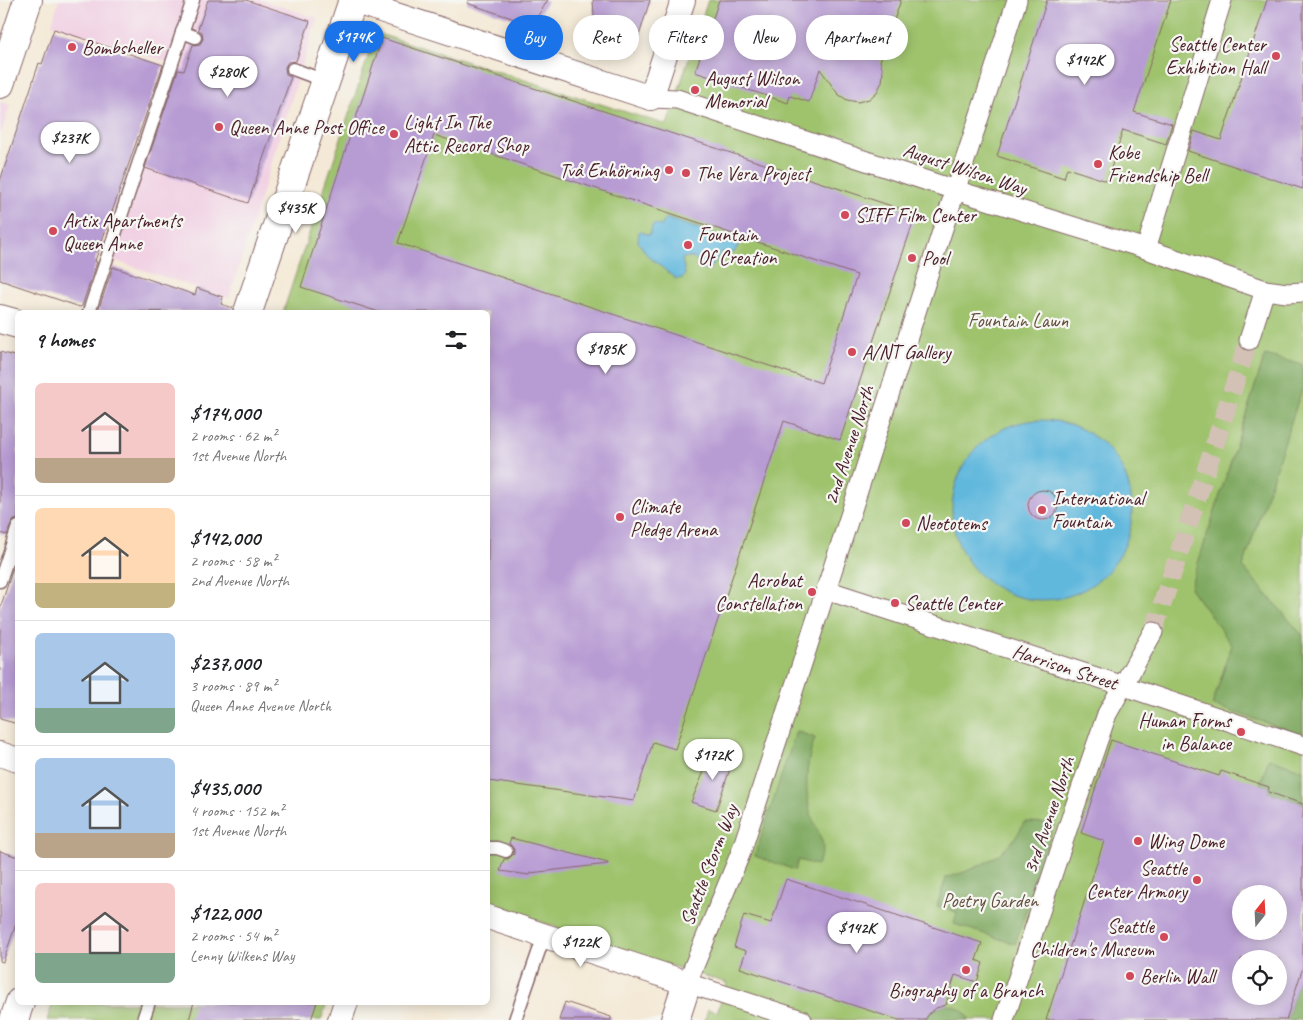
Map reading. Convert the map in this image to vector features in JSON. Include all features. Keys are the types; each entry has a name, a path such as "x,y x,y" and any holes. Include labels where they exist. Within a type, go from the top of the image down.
{"main road":[{"path":"0,84 28,0"},
{"path":"249,310 352,0"},
{"path":"0,319 15,323"},
{"path":"675,1020 687,983"},
{"path":"14,1020 19,1005"}],"street":[{"path":"352,0 651,98 683,0"},
{"name":"2nd Avenue North","path":"826,590 1017,0"},
{"path":"1146,249 1222,0"},
{"name":"August Wilson Way","path":"651,98 677,99 955,190 1146,249 1265,290 1287,293 1303,292"},
{"path":"1249,340 1265,290"},
{"name":"Harrison Street","path":"826,590 1303,746"},
{"name":"Seattle Storm Way","path":"687,983 741,852 826,590"},
{"name":"3rd Avenue North","path":"1004,1020 1107,714 1153,632"},
{"path":"0,754 15,759"},
{"path":"490,918 802,1020"},
{"path":"340,1020 345,1005"}],"lane":[{"path":"90,310 193,0"},
{"path":"182,32 195,37"},
{"path":"293,69 325,81"},
{"path":"0,581 15,536"},
{"path":"490,848 506,850"},
{"path":"515,1020 544,936"},
{"path":"144,1020 149,1005"}],"shaded area":[{"path":"59,0 261,0 317,18 229,298 113,260 176,65 52,24"},
{"path":"0,102 10,105 0,137"}],"green space":[{"name":"Seattle Center","path":"708,0 1303,0 1303,1020 705,1020 708,1009 717,1012 727,983 490,905 490,310 284,310 376,33 667,125 688,60 724,60 724,15 703,15"},
{"path":"1265,355 1303,365 1303,386 1243,567 1303,636 1303,735 1212,705 1232,645 1190,588"},
{"path":"796,731 815,738 808,766 807,795 812,818 823,847 817,865 798,860 795,870 755,856"},
{"path":"1269,758 1303,770 1303,804 1268,792 1269,787 1260,784"},
{"name":"Poetry Garden","path":"1024,822 1055,823 1015,944 954,924 957,912 937,906 946,878 981,865 1002,852 1011,843"},
{"path":"1299,980 1303,981 1303,1020 1286,1020"},
{"path":"52,1005 326,1005 321,1020 47,1020"},
{"path":"946,1005 960,1009 970,1020 925,1020 934,1010"}],"water":[{"path":"665,218 740,242 734,253 721,252 710,270 703,270 703,264 693,258 682,259 685,274 683,278 676,279 647,255 638,242 639,231 649,235 653,224 662,226"},
{"name":"International Fountain","path":"1042,420 1076,427 1092,435 1111,453 1117,460 1128,484 1132,510 1125,544 1117,560 1099,579 1092,585 1068,596 1042,600 1008,593 992,585 973,567 967,560 956,536 952,510 959,476 967,460 985,441 992,435 1016,424"}],"building":[{"name":"Queen Anne Post Office","path":"208,0 246,0 310,21 296,61 288,62 285,67 286,74 291,77 248,203 145,168 178,70 184,71 193,45 200,44 203,39 202,32 198,29"},
{"path":"468,0 548,0 538,15 505,16 467,3"},
{"path":"593,0 650,0 639,36 639,15 594,15"},
{"path":"719,0 901,0 896,15 806,15 806,60 880,60 883,71 882,82 877,92 869,99 858,102 847,100 838,94 820,69 809,102 790,96 788,103 695,72 699,60 724,60 724,15 714,15"},
{"path":"1047,0 1171,0 1134,112 1172,124 1166,144 1123,130 1107,181 1067,168 1064,178 997,156"},
{"name":"Seattle Center Exhibition Hall","path":"1267,0 1303,0 1303,189 1188,151 1194,131 1221,140"},
{"name":"Artix Apartments Queen Anne","path":"54,29 163,65 95,261 97,262 82,306 80,307 0,280 0,181 39,63 42,64"},
{"name":"Climate Pledge Arena","path":"382,38 916,214 840,440 784,421 675,749 653,742 634,801 490,781 490,310 373,310 301,287","holes":["434,135 857,275 821,383 398,243"]},
{"path":"113,267 195,295 197,288 223,297 221,304 233,308 233,310 98,310"},
{"path":"0,352 15,356 15,520 12,521 7,535 0,533"},
{"path":"1043,490 1054,494 1058,505 1054,516 1043,520 1032,516 1028,505 1032,494"},
{"path":"15,565 15,723 0,719 0,609"},
{"name":"Seattle Center Armory","path":"1111,740 1219,776 1221,771 1269,787 1268,792 1303,804 1303,967 1286,1020 1046,1020 1104,841 1081,833"},
{"path":"714,748 733,760 716,810 691,802"},
{"path":"511,838 608,864 530,873 529,875 500,871 504,859 508,859 514,854 514,849 509,843"},
{"path":"0,851 15,856 15,927 3,962 0,961"},
{"path":"786,879 982,943 976,960 983,963 977,982 955,975 946,1005 936,1008 925,1020 898,1020 740,968 746,951 734,947 744,915 771,923"},
{"path":"565,1002 611,1017 611,1020 559,1020"},
{"path":"193,1005 316,1005 311,1020 189,1020"}],"tunnel":[{"path":"1153,632 1249,340"}],"place":[{"name":"Bombsheller","path":"72,47"},
{"name":"Seattle Center Exhibition Hall","path":"1276,56"},
{"name":"August Wilson Memorial","path":"695,90"},
{"name":"Queen Anne Post Office","path":"219,127"},
{"name":"Light In The Attic Record Shop","path":"394,134"},
{"name":"Kobe Friendship Bell","path":"1098,164"},
{"name":"Två Enhörning","path":"669,170"},
{"name":"The Vera Project","path":"686,173"},
{"name":"SIFF Film Center","path":"845,215"},
{"name":"Artix Apartments Queen Anne","path":"53,231"},
{"name":"Fountain Of Creation","path":"688,245"},
{"name":"Pool","path":"912,258"},
{"name":"A/NT Gallery","path":"852,352"},
{"name":"International Fountain","path":"1042,510"},
{"name":"Climate Pledge Arena","path":"620,517"},
{"name":"Neototems","path":"906,523"},
{"name":"Acrobat Constellation","path":"812,592"},
{"name":"Seattle Center","path":"895,603"},
{"name":"Human Forms in Balance","path":"1241,732"},
{"name":"Wing Dome","path":"1138,841"},
{"name":"Seattle Center Armory","path":"1197,880"},
{"name":"Seattle Children's Museum","path":"1164,937"},
{"name":"Biography of a Branch","path":"966,970"},
{"name":"Berlin Wall","path":"1130,976"}],"park label":[{"name":"Fountain Lawn","path":"1018,320"}]}
